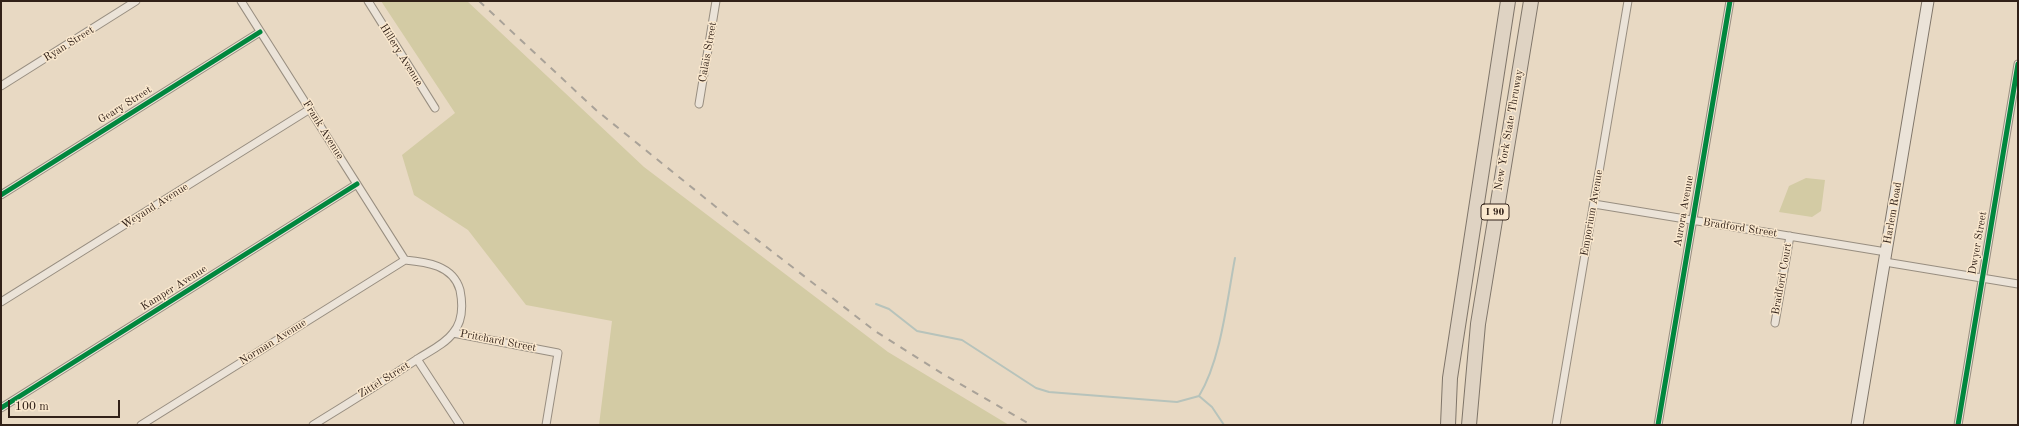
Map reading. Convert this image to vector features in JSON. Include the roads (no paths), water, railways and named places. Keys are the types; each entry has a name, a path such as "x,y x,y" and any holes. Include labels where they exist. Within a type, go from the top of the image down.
{"highway":[{"name":"New York State Thruway","path":"1448,425 1450,378 1508,1"},
{"name":"New York State Thruway","path":"1469,425 1478,324 1531,1"}],"main road":[{"name":"Harlem Road","path":"1857,425 1928,1"}],"street":[{"name":"Ryan Street","path":"1,86 136,1"},
{"name":"Frank Avenue","path":"241,1 405,260"},
{"name":"Hillery Avenue","path":"368,1 435,108"},
{"name":"Calais Street","path":"699,104 716,1"},
{"name":"Emporium Avenue","path":"1556,425 1628,1"},
{"name":"Aurora Avenue","path":"1658,425 1730,1"},
{"name":"Geary Street","path":"1,195 260,32"},
{"name":"Dwyer Street","path":"1958,425 2018,64"},
{"name":"Weyand Avenue","path":"1,302 310,109"},
{"name":"Kamper Avenue","path":"1,408 357,184"},
{"name":"Bradford Street","path":"1594,204 1790,236 1982,278 2018,284"},
{"name":"Bradford Court","path":"1775,323 1790,236"},
{"name":"Pritchard Street","path":"405,260 436,265 444,269 455,280 459,288 462,313 454,333 558,353 546,425"},
{"name":"Norman Avenue","path":"141,425 405,260"},
{"name":"Zittel Street","path":"314,425 447,340 454,333"},
{"path":"417,359 460,425"}],"waterway":[{"path":"876,304 889,309 917,331 962,340 1036,388 1049,392 1177,402 1199,396 1207,381 1218,348 1235,258"},
{"path":"1199,396 1212,407 1224,425"}],"railway":[{"path":"479,1 596,110 747,232 875,331 943,374 1031,425"}]}
